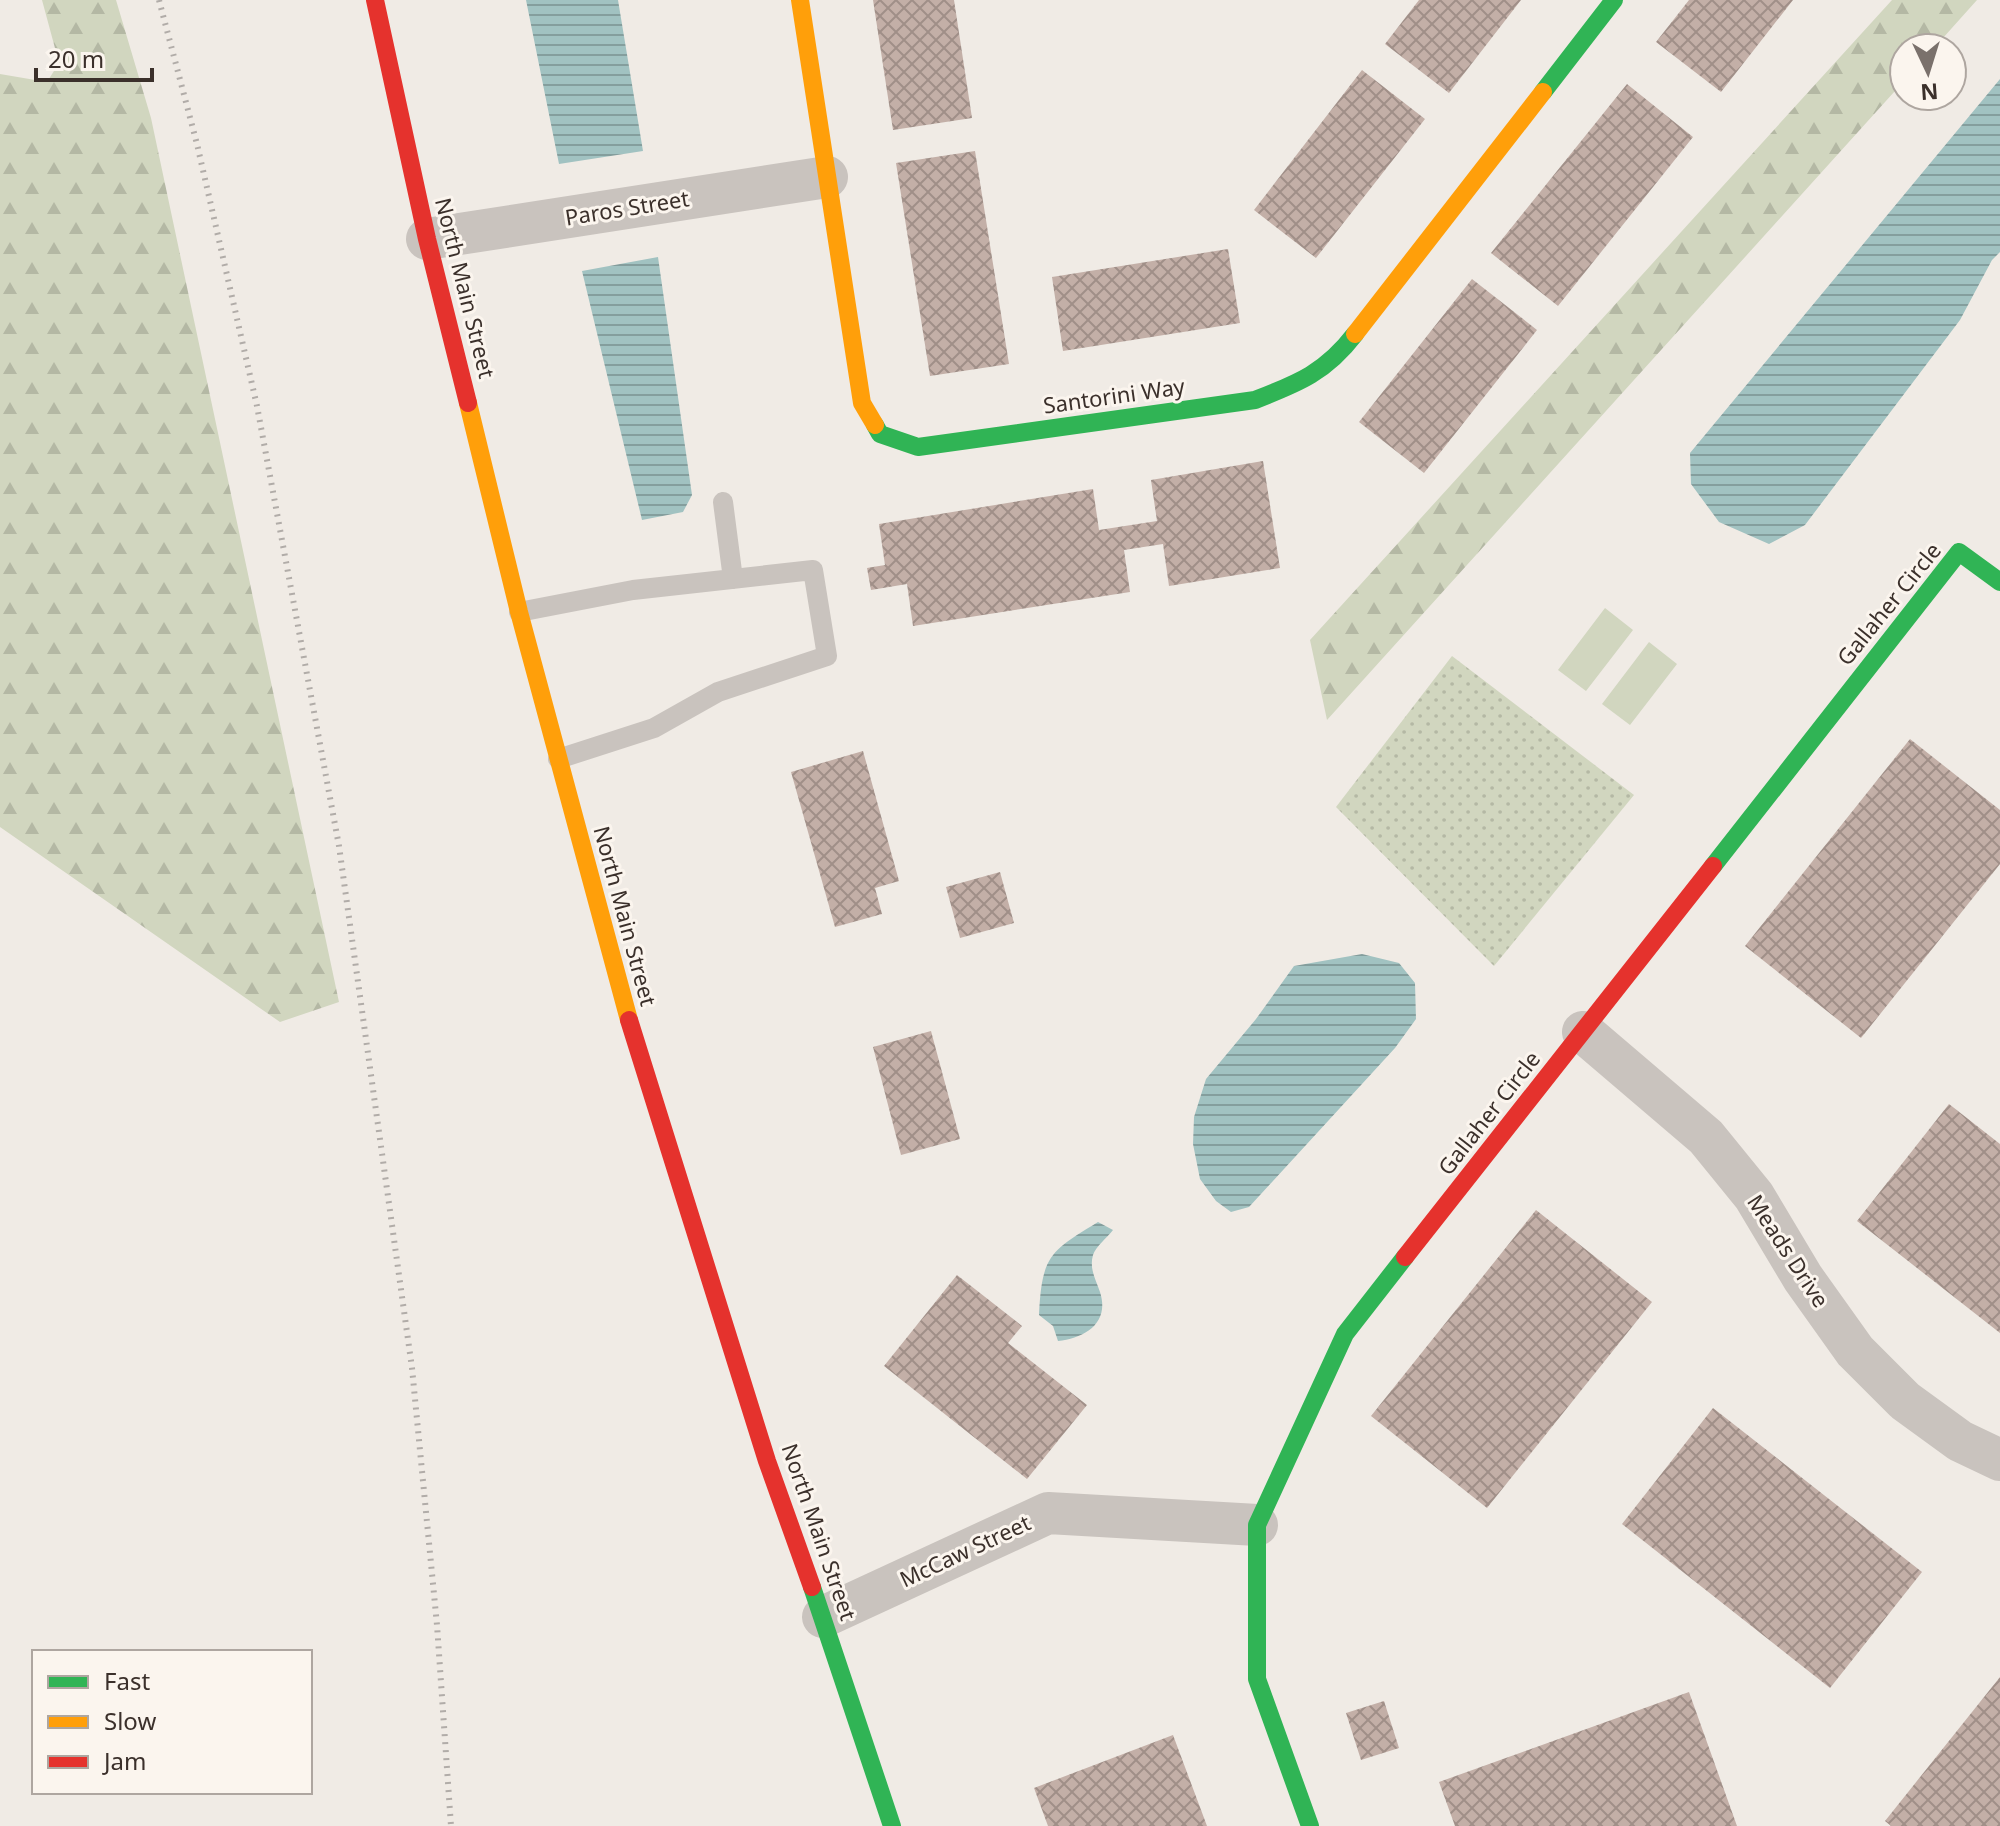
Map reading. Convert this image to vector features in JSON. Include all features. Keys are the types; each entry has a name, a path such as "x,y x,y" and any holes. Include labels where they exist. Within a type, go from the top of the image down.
{"street":[{"name":"North Main Street","path":"375,0 427,239 519,612 625,1009 767,1461 823,1617 892,1826"},
{"name":"Santorini Way","path":"800,0 862,403 880,434 918,447 1255,400 1303,381 1339,355 1614,0"},
{"name":"Paros Street","path":"427,239 827,177"},
{"name":"Gallaher Circle","path":"1310,1826 1257,1679 1257,1525 1345,1334 1959,552 2000,582"},
{"name":"Meads Drive","path":"1583,1032 1706,1137 1754,1196 1803,1278 1855,1351 1905,1401 1960,1441 2000,1460"},
{"name":"McCaw Street","path":"823,1617 1048,1513 1257,1525"}],"lane":[{"path":"723,502 733,579"},
{"path":"519,612 633,590 813,570 827,656 718,692 654,728 558,759"}],"green space":[{"path":"42,0 116,0 151,118 339,1002 280,1022 0,827 0,74 47,82 59,63"},
{"path":"1892,0 1977,0 1948,32 1888,32 1888,99 1327,720 1310,640"},
{"path":"1605,608 1633,630 1586,691 1558,670"},
{"path":"1649,642 1677,664 1630,725 1602,704"},
{"path":"1452,656 1634,795 1494,966 1336,807"}],"water":[{"path":"526,0 618,0 643,151 559,164"},
{"path":"2000,79 2000,252 1992,260 1960,320 1805,525 1769,544 1719,522 1691,484 1690,453"},
{"path":"658,257 692,495 683,512 642,520 582,271"},
{"path":"1362,954 1399,963 1415,983 1416,1019 1395,1048 1249,1207 1231,1212 1216,1201 1200,1179 1193,1144 1194,1117 1206,1079 1256,1019 1294,966"},
{"path":"1098,1222 1113,1230 1097,1248 1092,1260 1102,1303 1101,1312 1093,1327 1086,1332 1058,1341 1053,1326 1039,1315 1046,1268 1059,1249"}],"building":[{"path":"873,0 954,0 972,118 893,130"},
{"path":"1419,0 1521,0 1449,93 1385,44"},
{"path":"1689,0 1793,0 1721,92 1656,42"},
{"path":"1362,70 1425,119 1316,258 1254,210"},
{"path":"1627,84 1693,137 1558,306 1491,253"},
{"path":"975,151 1009,364 930,376 896,163"},
{"path":"1228,249 1240,323 1063,351 1052,277"},
{"path":"1472,279 1537,330 1424,473 1359,422"},
{"path":"1263,461 1280,568 1169,586 1163,544 1124,550 1130,592 913,626 907,584 871,590 867,568 885,565 879,524 1093,489 1099,530 1157,521 1151,480"},
{"path":"1910,739 2000,810 2000,864 1861,1038 1745,946"},
{"path":"863,751 899,881 875,888 882,914 835,927 791,772"},
{"path":"1000,872 1014,923 960,938 946,887"},
{"path":"931,1031 960,1139 901,1155 873,1047"},
{"path":"1949,1104 2000,1144 2000,1333 1857,1221"},
{"path":"1536,1210 1652,1302 1487,1508 1371,1416"},
{"path":"957,1275 1022,1326 1008,1343 1087,1405 1027,1479 884,1366"},
{"path":"1713,1408 1922,1572 1830,1688 1622,1524"},
{"path":"2000,1677 2000,1826 1891,1826 1885,1821"},
{"path":"1689,1692 1737,1826 1455,1826 1439,1782"},
{"path":"1384,1701 1399,1748 1361,1760 1346,1713"},
{"path":"1173,1735 1207,1826 1048,1826 1034,1788"}],"railway":[{"path":"159,0 197,144 257,406 339,846 412,1368 437,1625 451,1826"}],"traffic: fast":[{"path":"1543,92 1614,0"},
{"path":"875,425 880,434 918,447 1255,400 1311,375 1333,358 1355,334"},
{"path":"1713,866 1959,552 2000,582"},
{"path":"1310,1826 1257,1679 1257,1525 1345,1334 1405,1257"},
{"path":"812,1587 892,1826"}],"traffic: slow":[{"path":"800,0 862,403 875,425"},
{"path":"1355,334 1543,92"},
{"path":"468,403 519,612 629,1020"}],"traffic: jam":[{"path":"375,0 427,239 468,403"},
{"path":"1405,1257 1713,866"},
{"path":"629,1020 767,1461 812,1587"}]}
